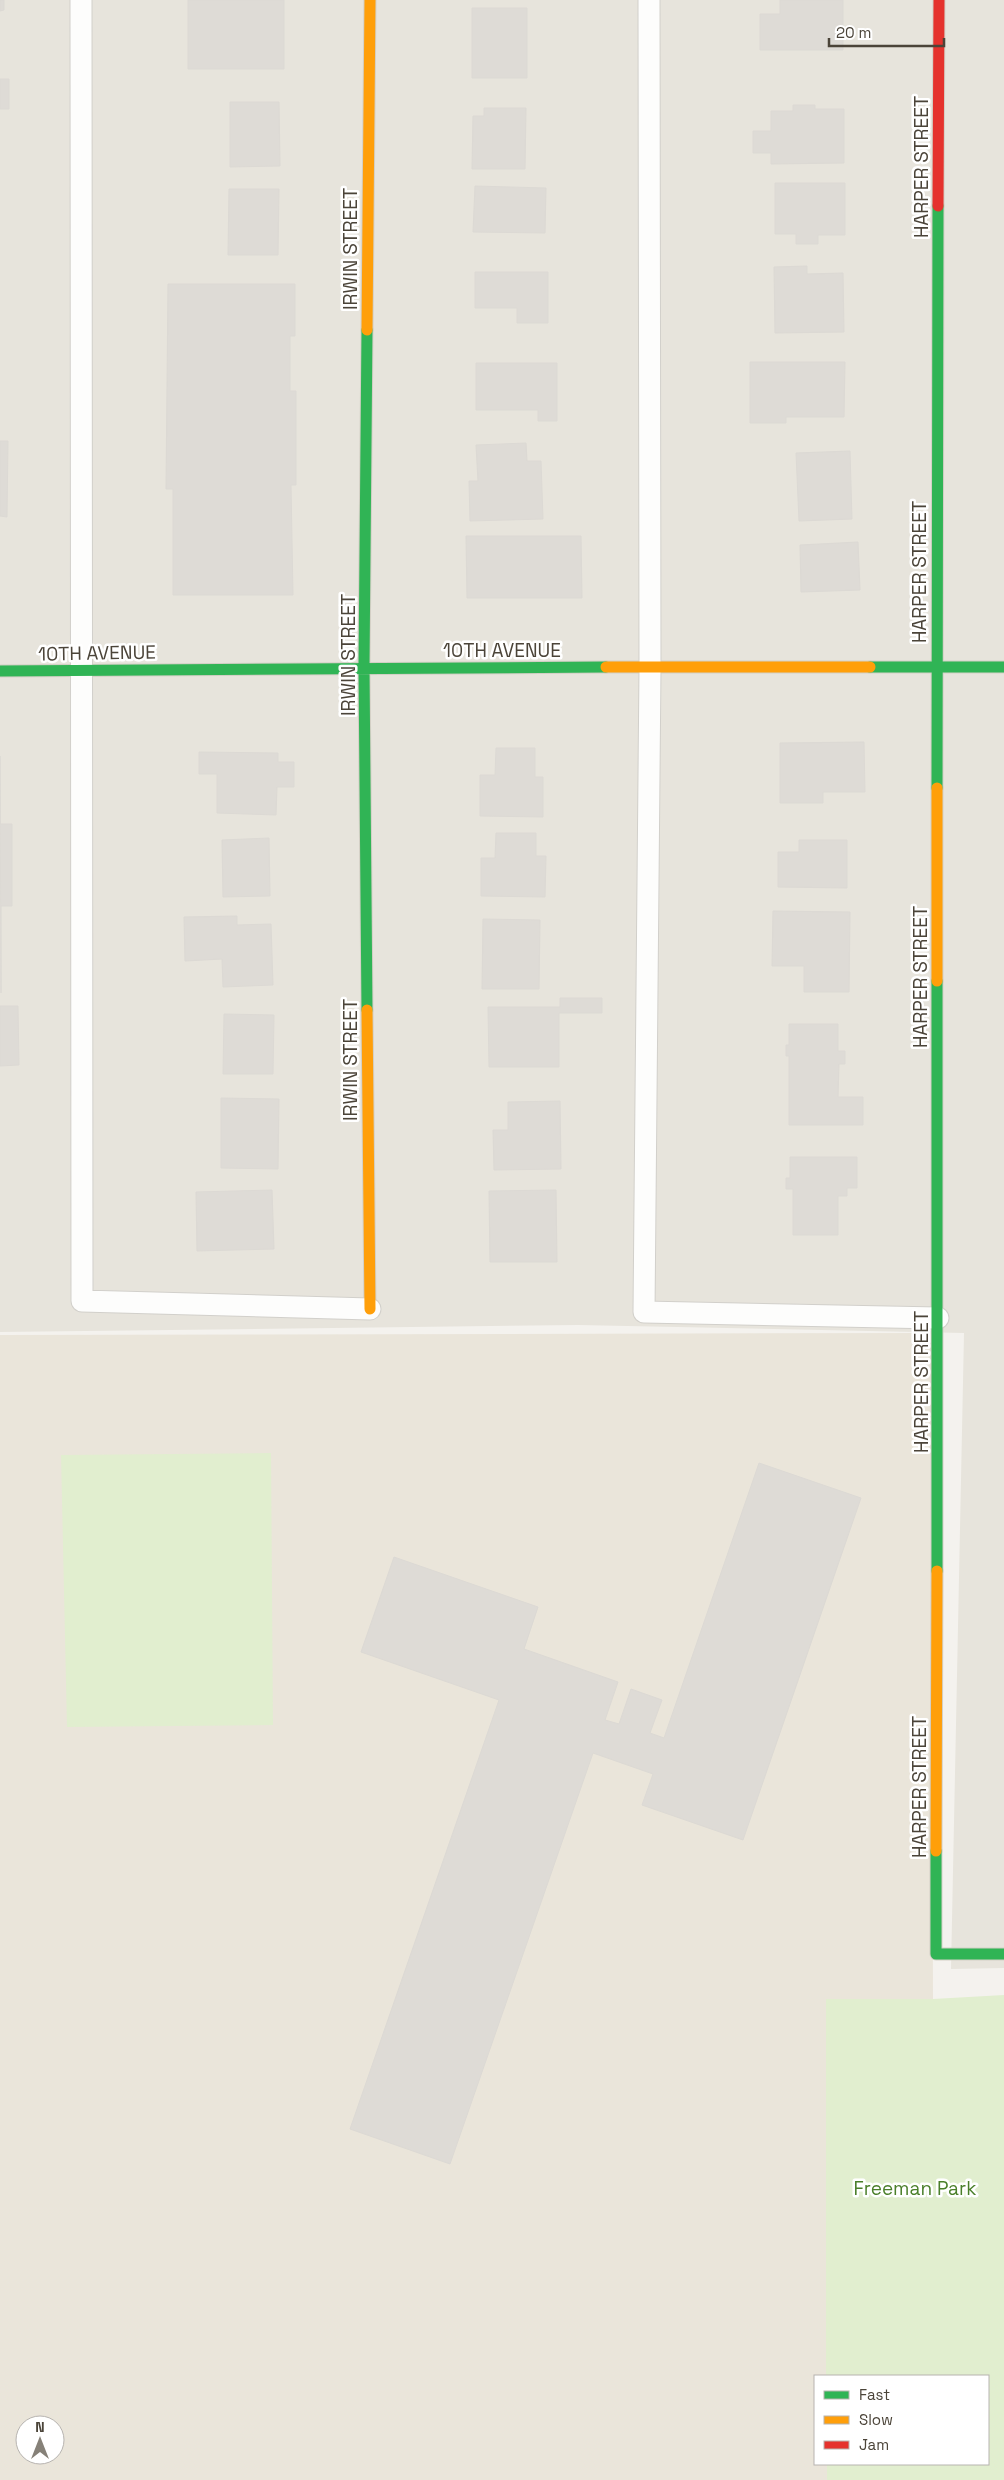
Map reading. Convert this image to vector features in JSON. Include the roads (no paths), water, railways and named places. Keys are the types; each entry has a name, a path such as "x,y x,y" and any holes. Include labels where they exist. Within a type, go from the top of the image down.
{"street":[{"name":"IRWIN STREET","path":"370,0 364,667 370,1309"},
{"name":"HARPER STREET","path":"939,0 936,667 938,1318 936,1954 1004,1954"},
{"name":"10TH AVENUE","path":"0,672 364,667 1004,666"}],"lane":[{"path":"81,0 82,1302 370,1309"},
{"path":"649,0 650,668 644,1312 938,1318"}],"park label":[{"name":"Freeman Park","path":"915,2188"}]}
